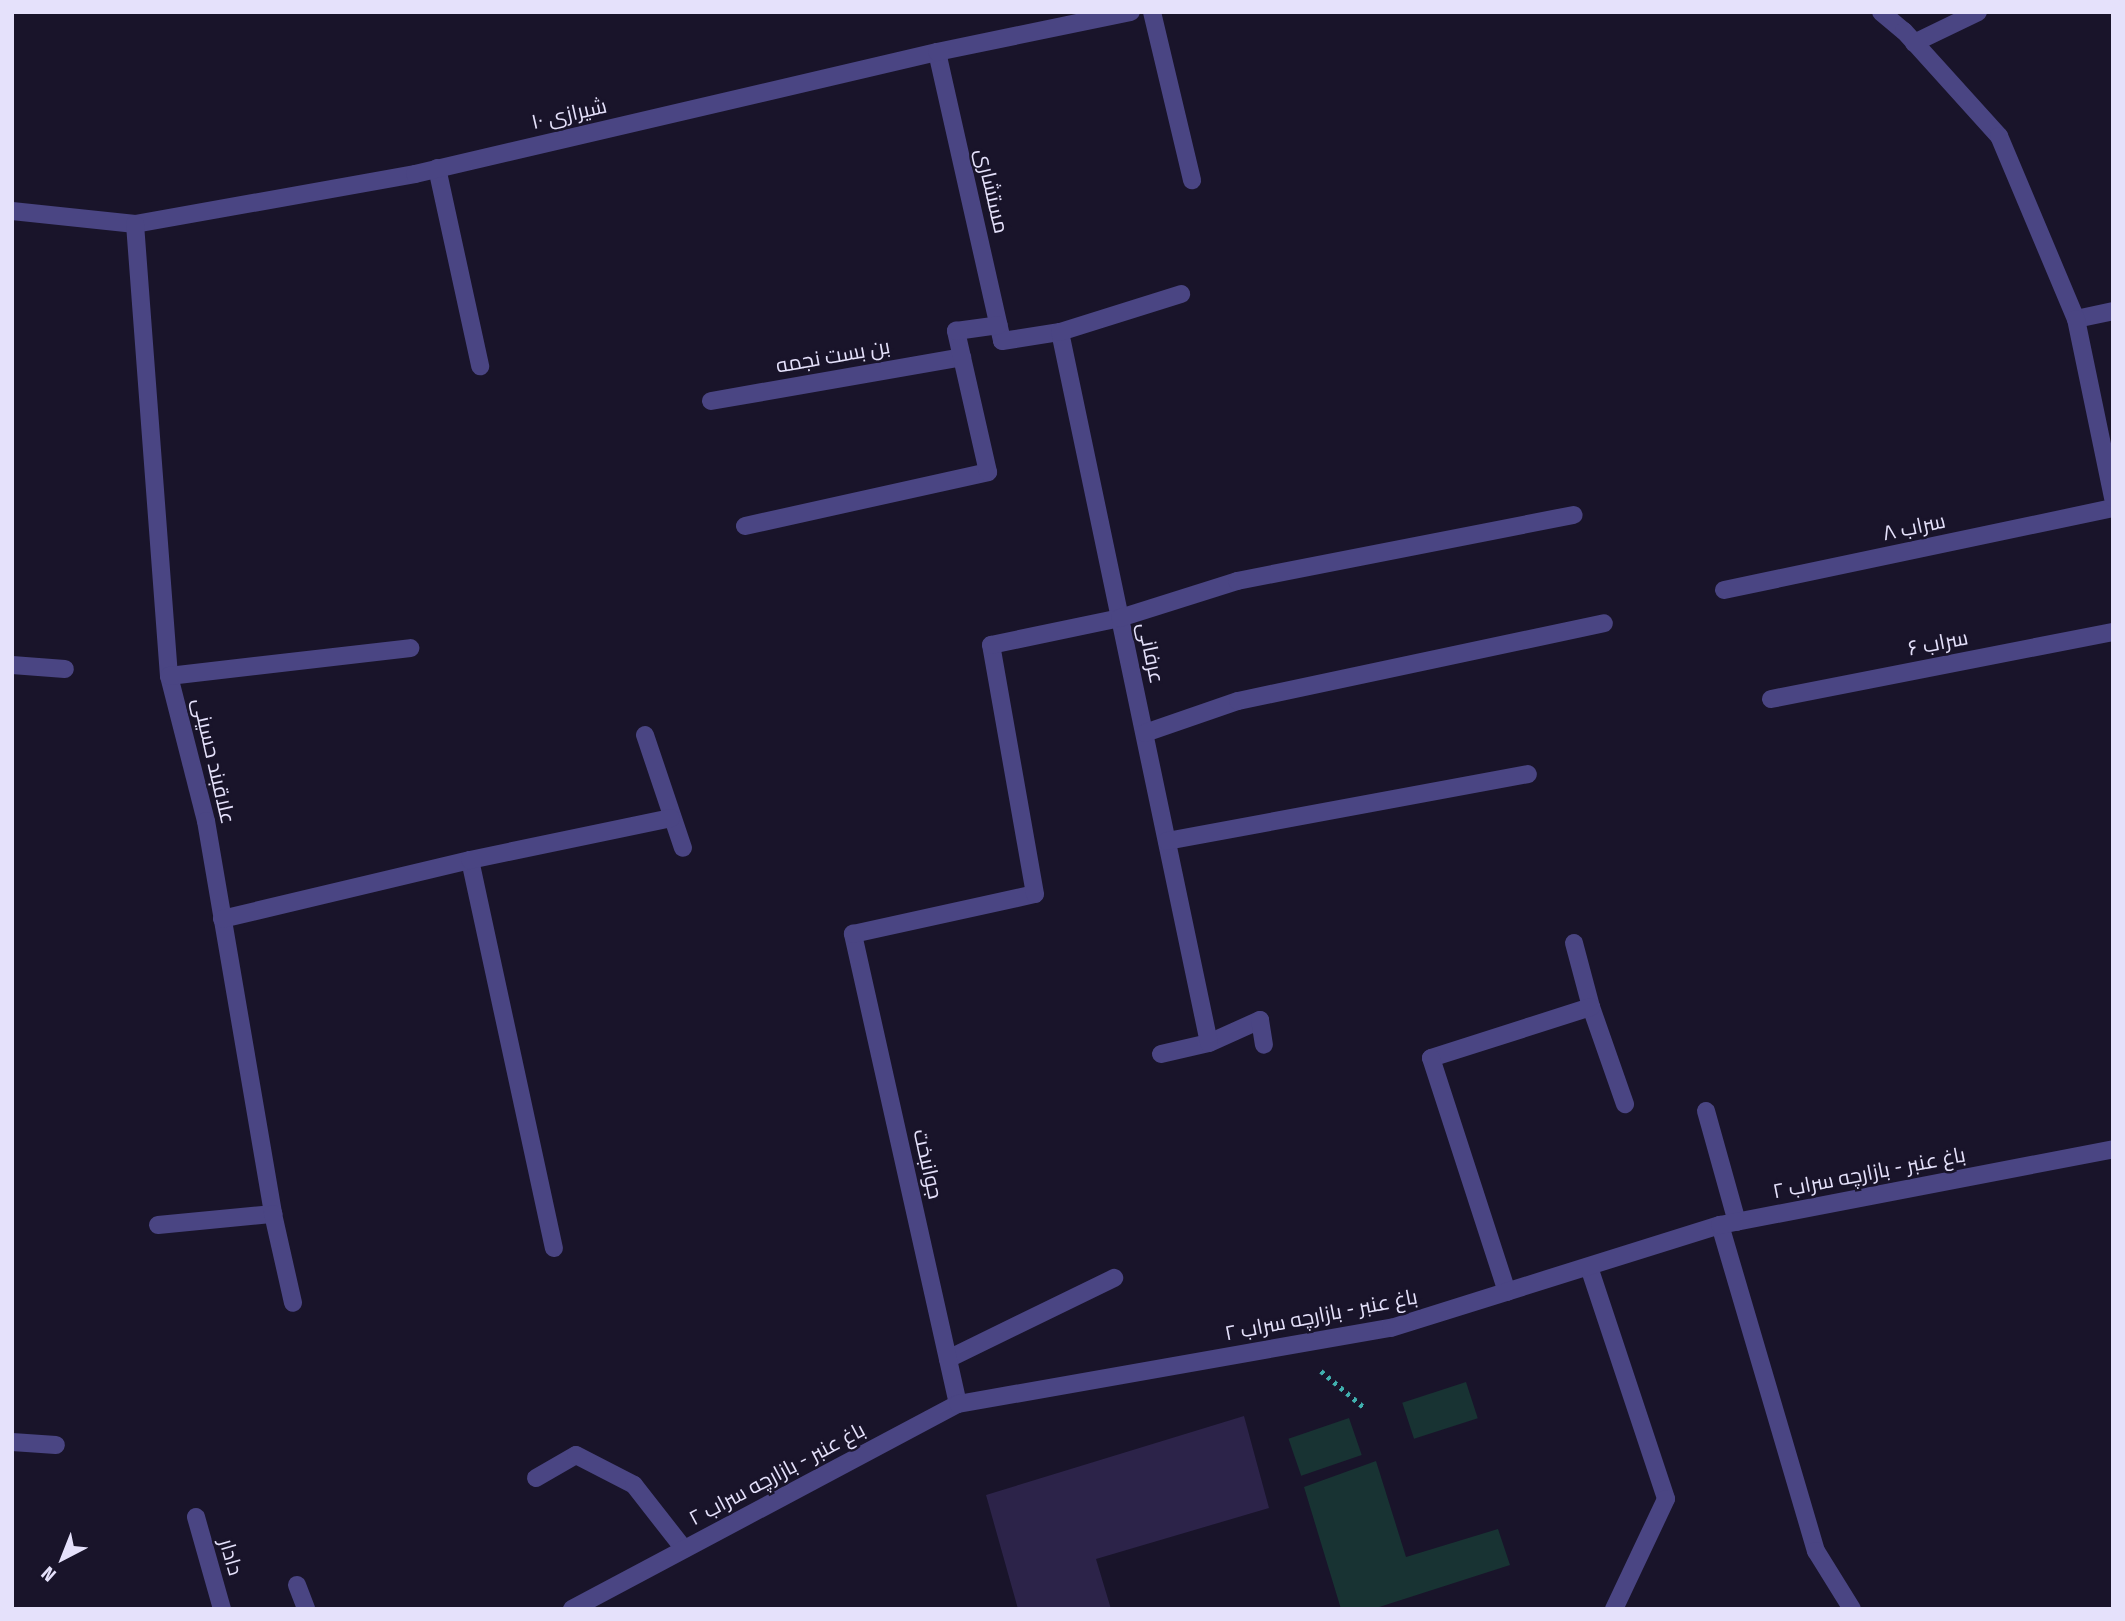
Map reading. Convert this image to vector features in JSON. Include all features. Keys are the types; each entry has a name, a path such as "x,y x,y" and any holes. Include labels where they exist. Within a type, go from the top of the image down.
{"street":[{"name":"شیرازی ۱۰","path":"12,211 135,224 437,168 937,52 1131,12"},
{"path":"1152,12 1192,180"},
{"path":"1881,12 1914,43 1999,136 2076,319 2113,498"},
{"path":"1914,43 1978,12"},
{"name":"مستشاری","path":"937,52 1001,333"},
{"path":"437,168 480,366"},
{"name":"علاقبند حسینی","path":"135,224 169,676 206,821 273,1214 293,1303"},
{"path":"745,526 988,472 956,331 1060,331 1181,294"},
{"path":"2076,319 2113,312"},
{"name":"عرفانی","path":"1060,331 1209,1043"},
{"name":"بن بست نجمه","path":"711,401 962,357"},
{"name":"سراب ۸","path":"1724,590 2113,508"},
{"path":"1120,618 1237,581 1574,515"},
{"name":"جوانبخت","path":"958,1404 853,934 1035,894 991,645 1120,618"},
{"path":"1145,733 1238,701 1604,623"},
{"name":"سراب ۶","path":"1771,699 2113,632"},
{"path":"169,676 410,648"},
{"path":"12,665 65,669"},
{"path":"645,735 683,848"},
{"path":"1167,841 1528,774"},
{"path":"222,919 470,860 671,818"},
{"path":"470,860 554,1248"},
{"path":"1574,943 1591,1007 1625,1104"},
{"path":"1507,1292 1431,1058 1591,1007"},
{"path":"1161,1054 1209,1043 1260,1020 1264,1045"},
{"path":"1706,1111 1729,1224 1816,1551 1852,1609"},
{"name":"باغ عنبر - بازارچه سراب ۲","path":"572,1609 958,1404 1391,1328 1729,1224 2113,1149"},
{"path":"158,1225 273,1214"},
{"path":"1589,1266 1666,1499 1614,1609"},
{"path":"948,1359 1114,1278"},
{"path":"12,1441 56,1445"},
{"path":"536,1478 576,1455 634,1485 684,1549"},
{"name":"دادار","path":"196,1517 222,1609"},
{"path":"297,1585 306,1609"}],"path":[{"path":"1307,1343 1310,1362 1366,1409"}],"green space":[{"path":"1466,1382 1478,1418 1414,1439 1402,1403"},
{"path":"1349,1418 1362,1455 1301,1476 1288,1439"},
{"path":"1376,1461 1406,1557 1498,1529 1510,1565 1373,1609 1341,1609 1304,1487"}],"building":[{"path":"1244,1416 1269,1508 1096,1559 1111,1609 1018,1609 986,1495"}]}
